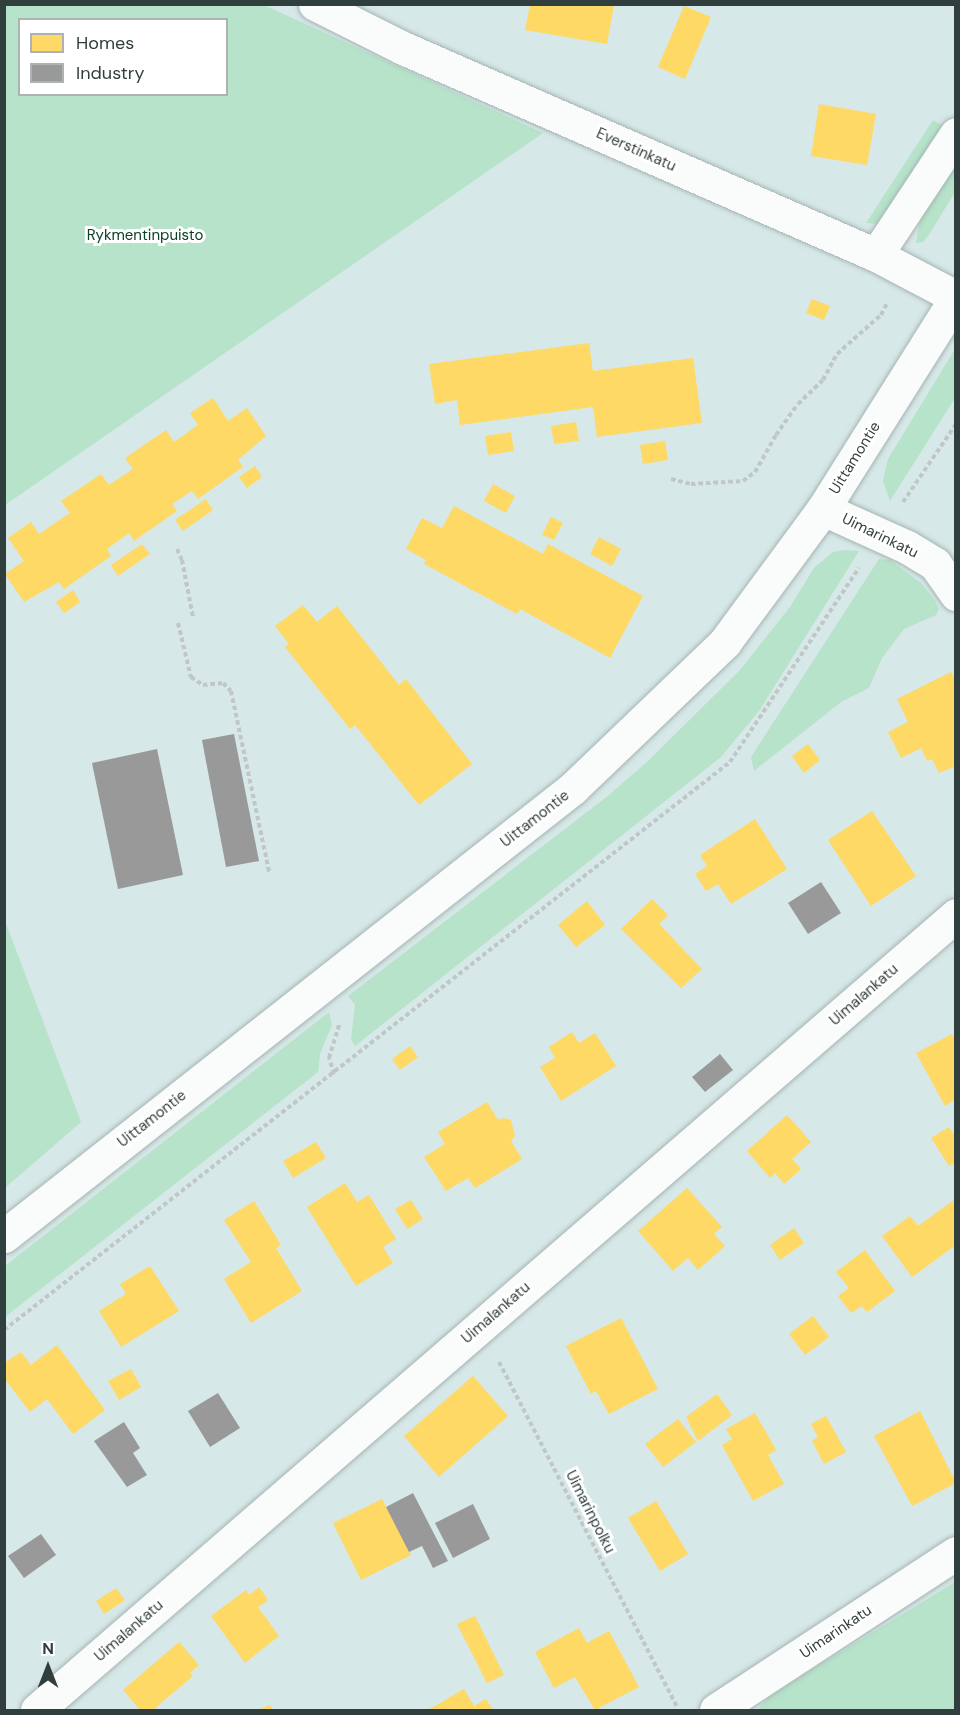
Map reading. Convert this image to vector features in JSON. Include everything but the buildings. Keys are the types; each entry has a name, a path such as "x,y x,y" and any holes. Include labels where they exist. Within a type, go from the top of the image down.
{"street":[{"name":"Everstinkatu","path":"325,6 414,52 876,255 956,297"},
{"path":"876,255 956,134"},
{"name":"Uittamontie","path":"4,1236 573,788 725,642 823,509 956,297"},
{"name":"Uimarinkatu","path":"823,509 881,535 934,564 956,594"},
{"name":"Uimalankatu","path":"37,1710 481,1325 716,1125 956,915"},
{"name":"Uimarinkatu","path":"716,1710 956,1553"}],"path":[{"path":"672,479 691,484 743,481 755,472 798,404 824,380 837,354 881,315 888,300"},
{"path":"4,1330 730,762 956,424"},
{"path":"177,549 182,560 193,616"},
{"path":"178,623 191,677 203,685 223,683 231,691 269,872"},
{"path":"334,1074 329,1058 334,1045 339,1016"},
{"name":"Uimarinpolku","path":"481,1325 678,1710"}],"green space":[{"name":"Rykmentinpuisto","path":"5,4 264,5 543,133 5,505"},
{"path":"933,120 942,125 882,224 866,223"},
{"path":"955,164 955,192 930,233 923,242 916,243 920,219"},
{"path":"955,349 955,398 890,501 883,481 888,459"},
{"path":"859,551 759,711 721,757 355,1046 351,1039 355,1005 348,996 609,795 648,761 740,670 790,607 814,568 833,552"},
{"path":"879,559 890,560 922,584 939,609 936,615 904,629 882,658 869,688 841,702 754,771 751,757"},
{"path":"4,918 81,1122 5,1188 4,1188"},
{"path":"329,1012 332,1025 320,1054 318,1072 5,1317 5,1266"},
{"path":"955,1582 955,1710 757,1710 772,1694"}]}
